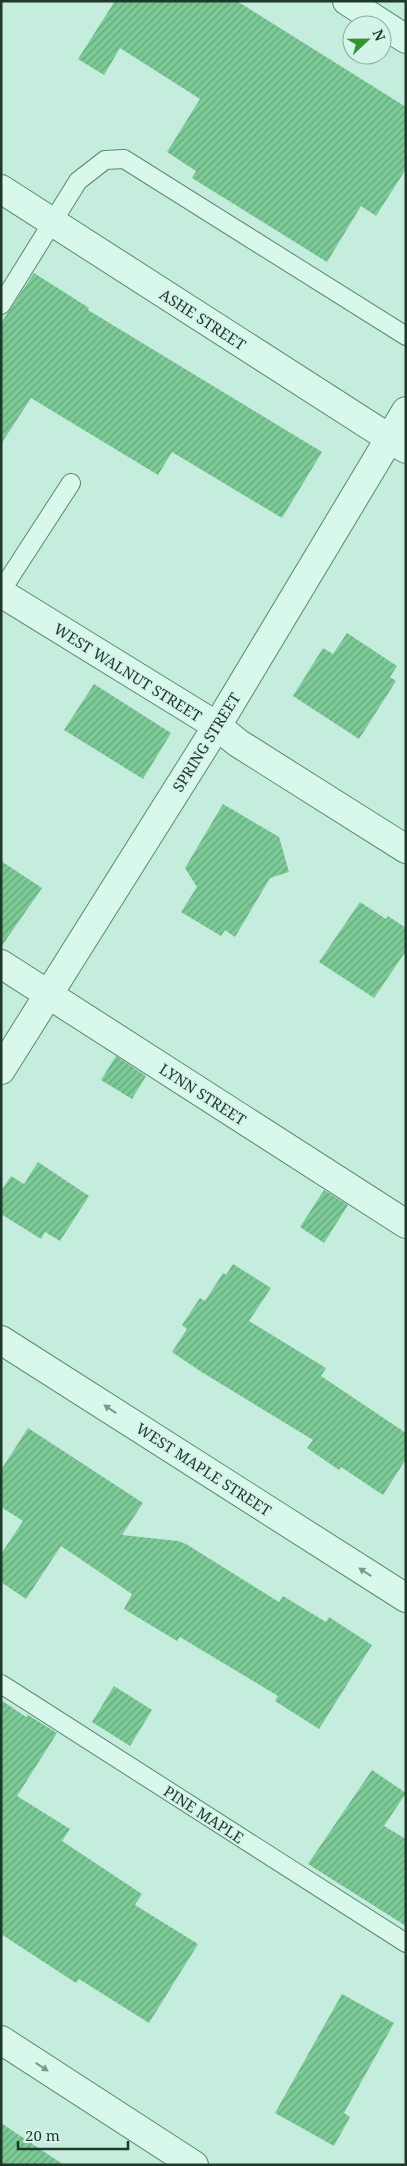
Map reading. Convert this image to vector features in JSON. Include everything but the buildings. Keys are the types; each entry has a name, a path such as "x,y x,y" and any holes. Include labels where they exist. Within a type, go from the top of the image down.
{"street":[{"path":"347,1 406,39"},
{"name":"ASHE STREET","path":"1,190 398,444"},
{"name":"SPRING STREET","path":"1,1070 217,726 398,444 406,411"},
{"name":"WEST WALNUT STREET","path":"1,592 217,726 238,743 406,849"},
{"name":"LYNN STREET","path":"1,964 406,1224"},
{"name":"WEST MAPLE STREET","path":"1,1340 406,1598"},
{"path":"1,2040 194,2165"}],"lane":[{"path":"1,306 78,181 105,160 124,159 406,336"},
{"path":"1,592 71,483"},
{"name":"PINE MAPLE","path":"1,1684 406,1943"}]}
